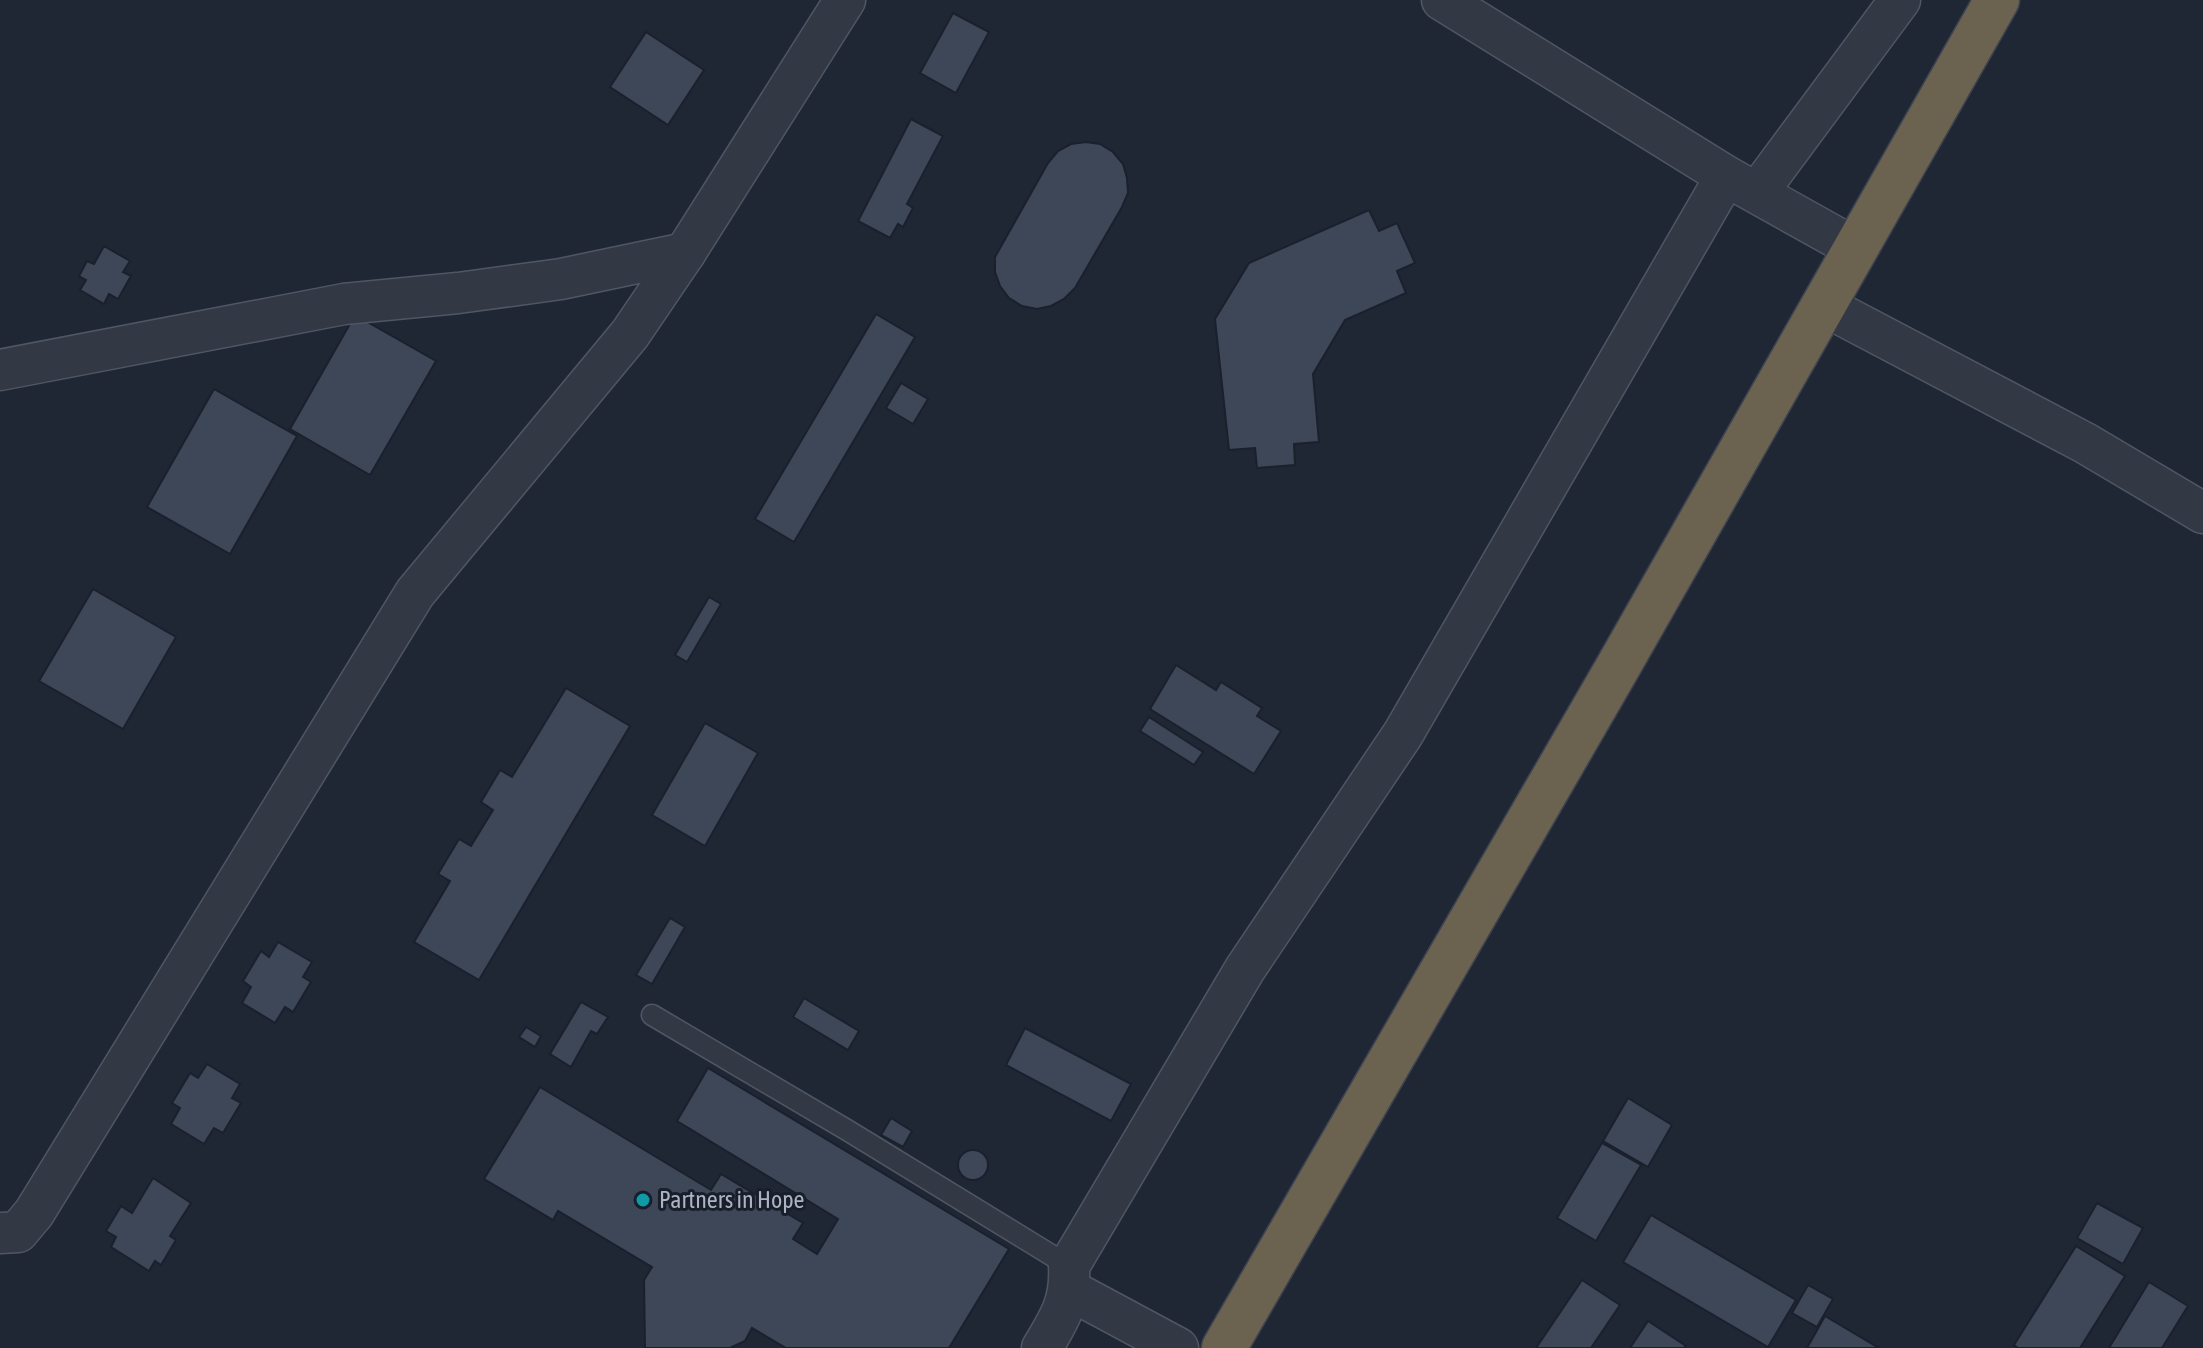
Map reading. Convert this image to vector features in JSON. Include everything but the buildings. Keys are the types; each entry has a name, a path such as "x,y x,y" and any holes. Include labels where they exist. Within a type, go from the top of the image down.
{"highway":[{"path":"1224,1348 1619,665 1997,0"}],"street":[{"path":"0,1233 18,1232 34,1213 415,593 630,334 685,253 845,0"},
{"path":"1442,0 1742,185 1855,248"},
{"path":"1042,1348 1061,1316 1070,1278 1245,969 1403,734 1742,185 1900,0"},
{"path":"0,370 344,304 561,279 685,253"},
{"path":"1823,305 2085,443 2203,513"},
{"path":"1070,1278 1178,1348"}],"lane":[{"path":"652,1015 847,1130 1070,1278"}],"place":[{"name":"Partners in Hope","path":"643,1200"}]}
